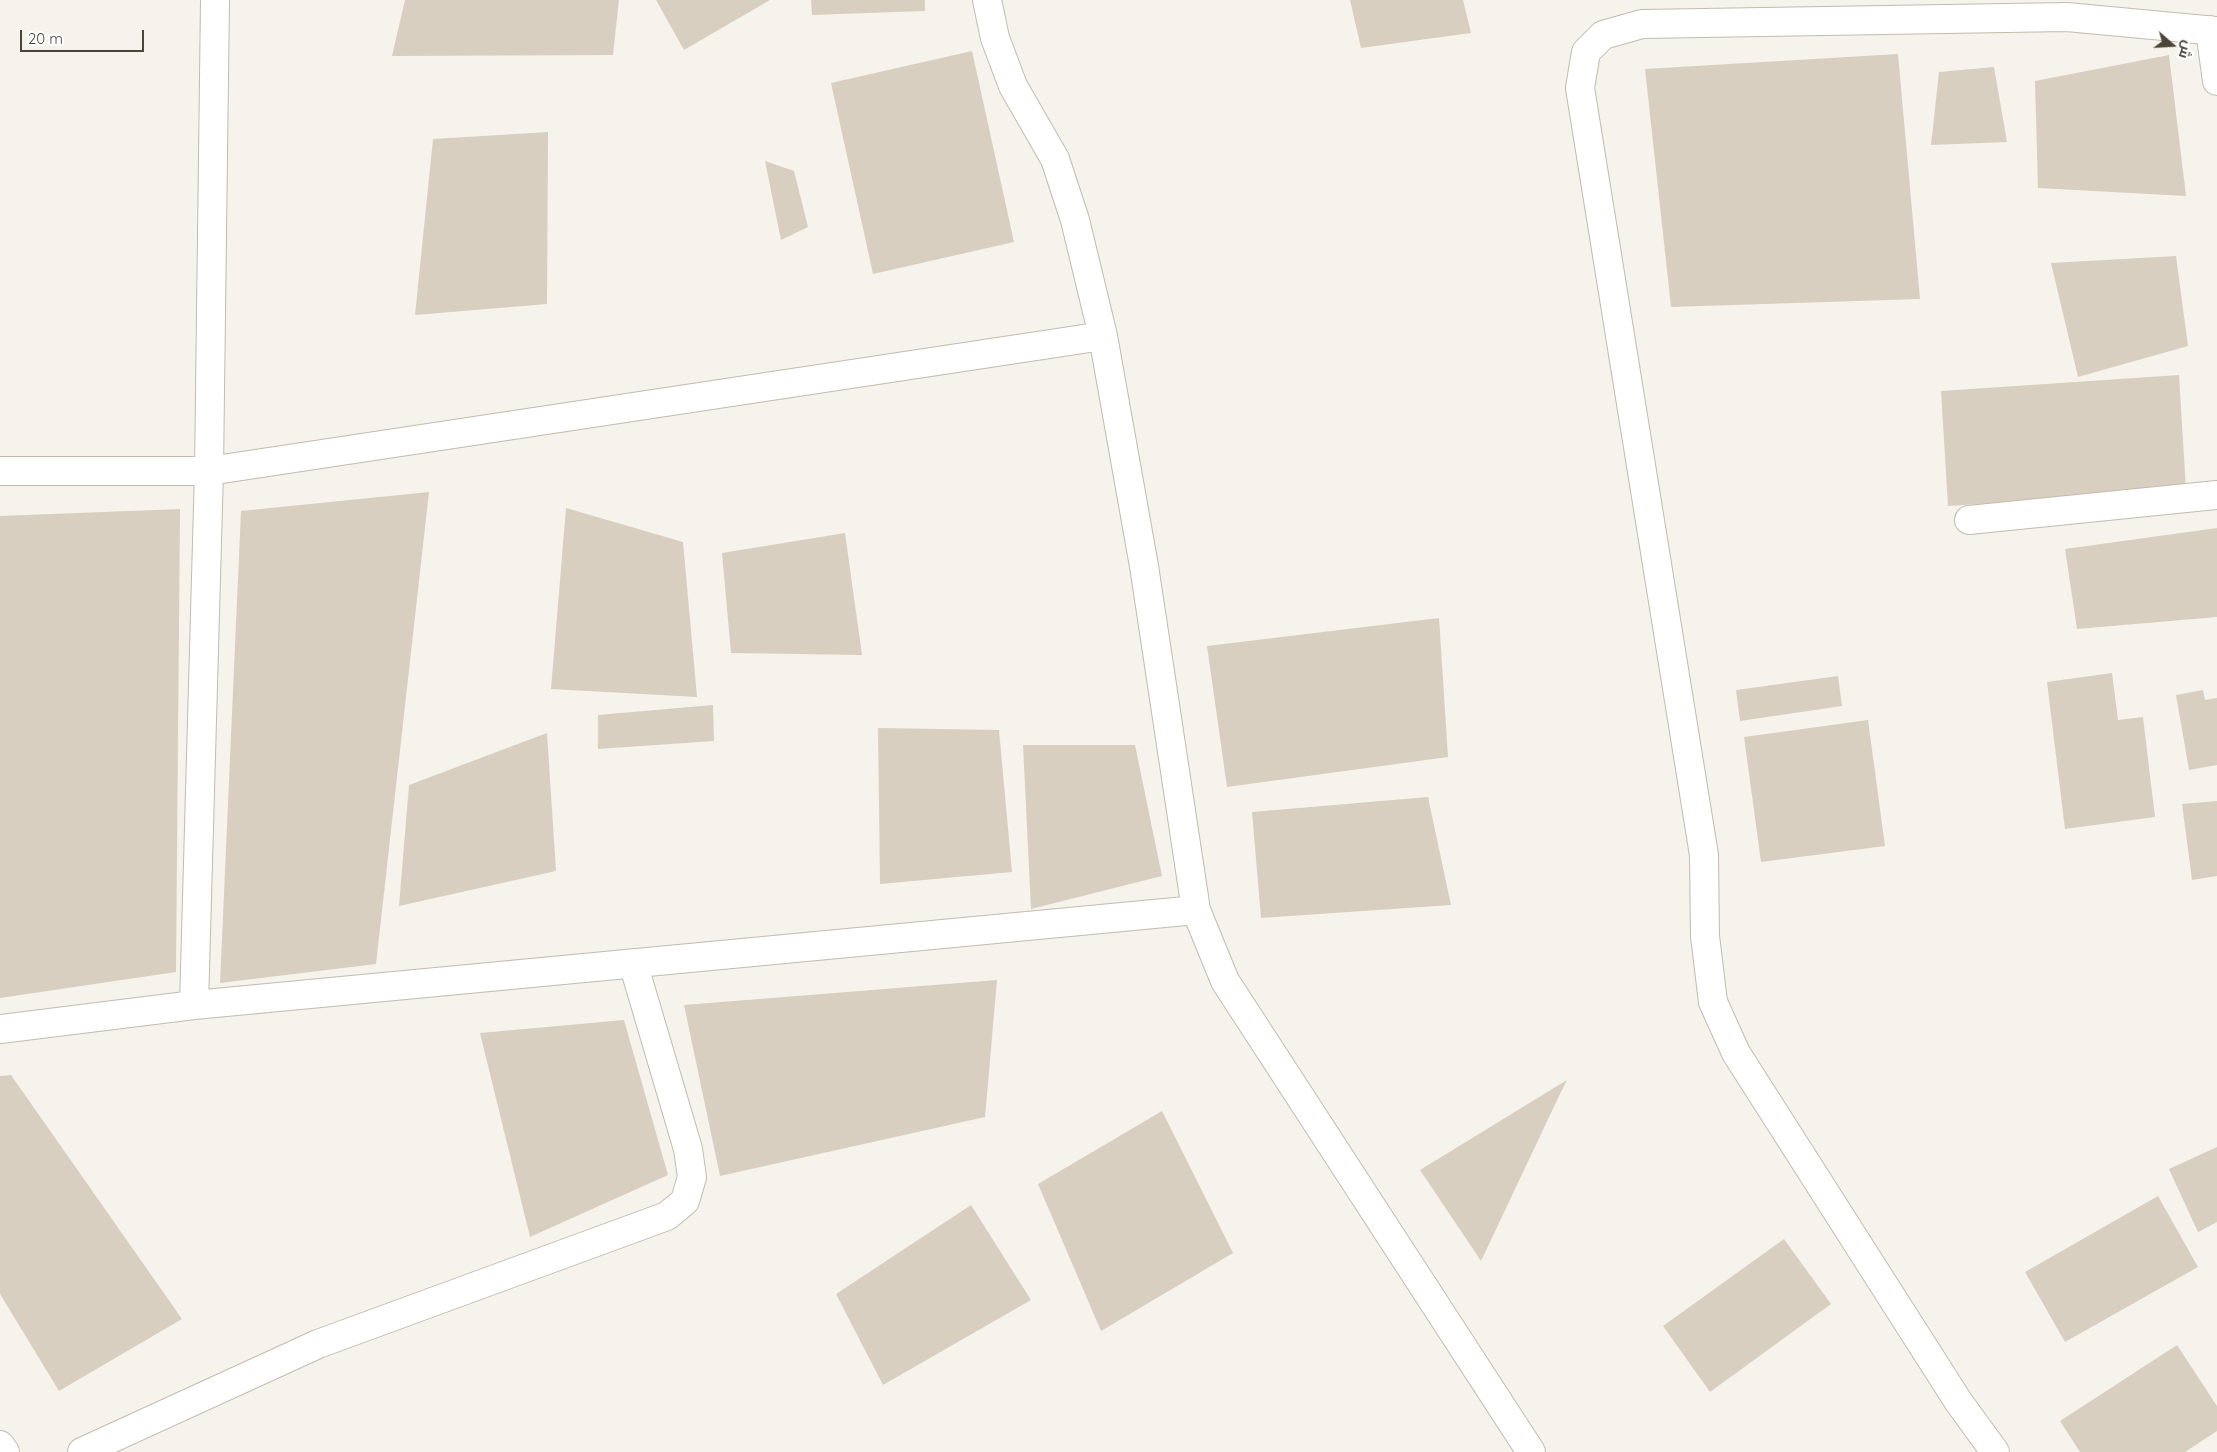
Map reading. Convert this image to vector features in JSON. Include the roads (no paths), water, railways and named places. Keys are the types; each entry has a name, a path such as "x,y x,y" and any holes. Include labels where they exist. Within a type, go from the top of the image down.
{"street":[{"path":"194,1004 209,471 215,0"},
{"path":"987,0 994,38 1013,86 1055,159 1075,220 1103,336 1144,566 1196,910 1225,981 1531,1452"},
{"path":"1995,1452 1958,1401 1736,1053 1712,1002 1705,936 1704,855 1580,88 1586,52 1603,34 1642,24 2065,8 2214,31 2217,81"},
{"path":"0,471 209,471 1103,336"},
{"path":"1969,520 2217,496"},
{"path":"0,1030 194,1004 1196,910"},
{"path":"82,1452 318,1344 667,1216 685,1202 692,1177 688,1149 632,964"},
{"path":"0,1445 5,1452"}]}
